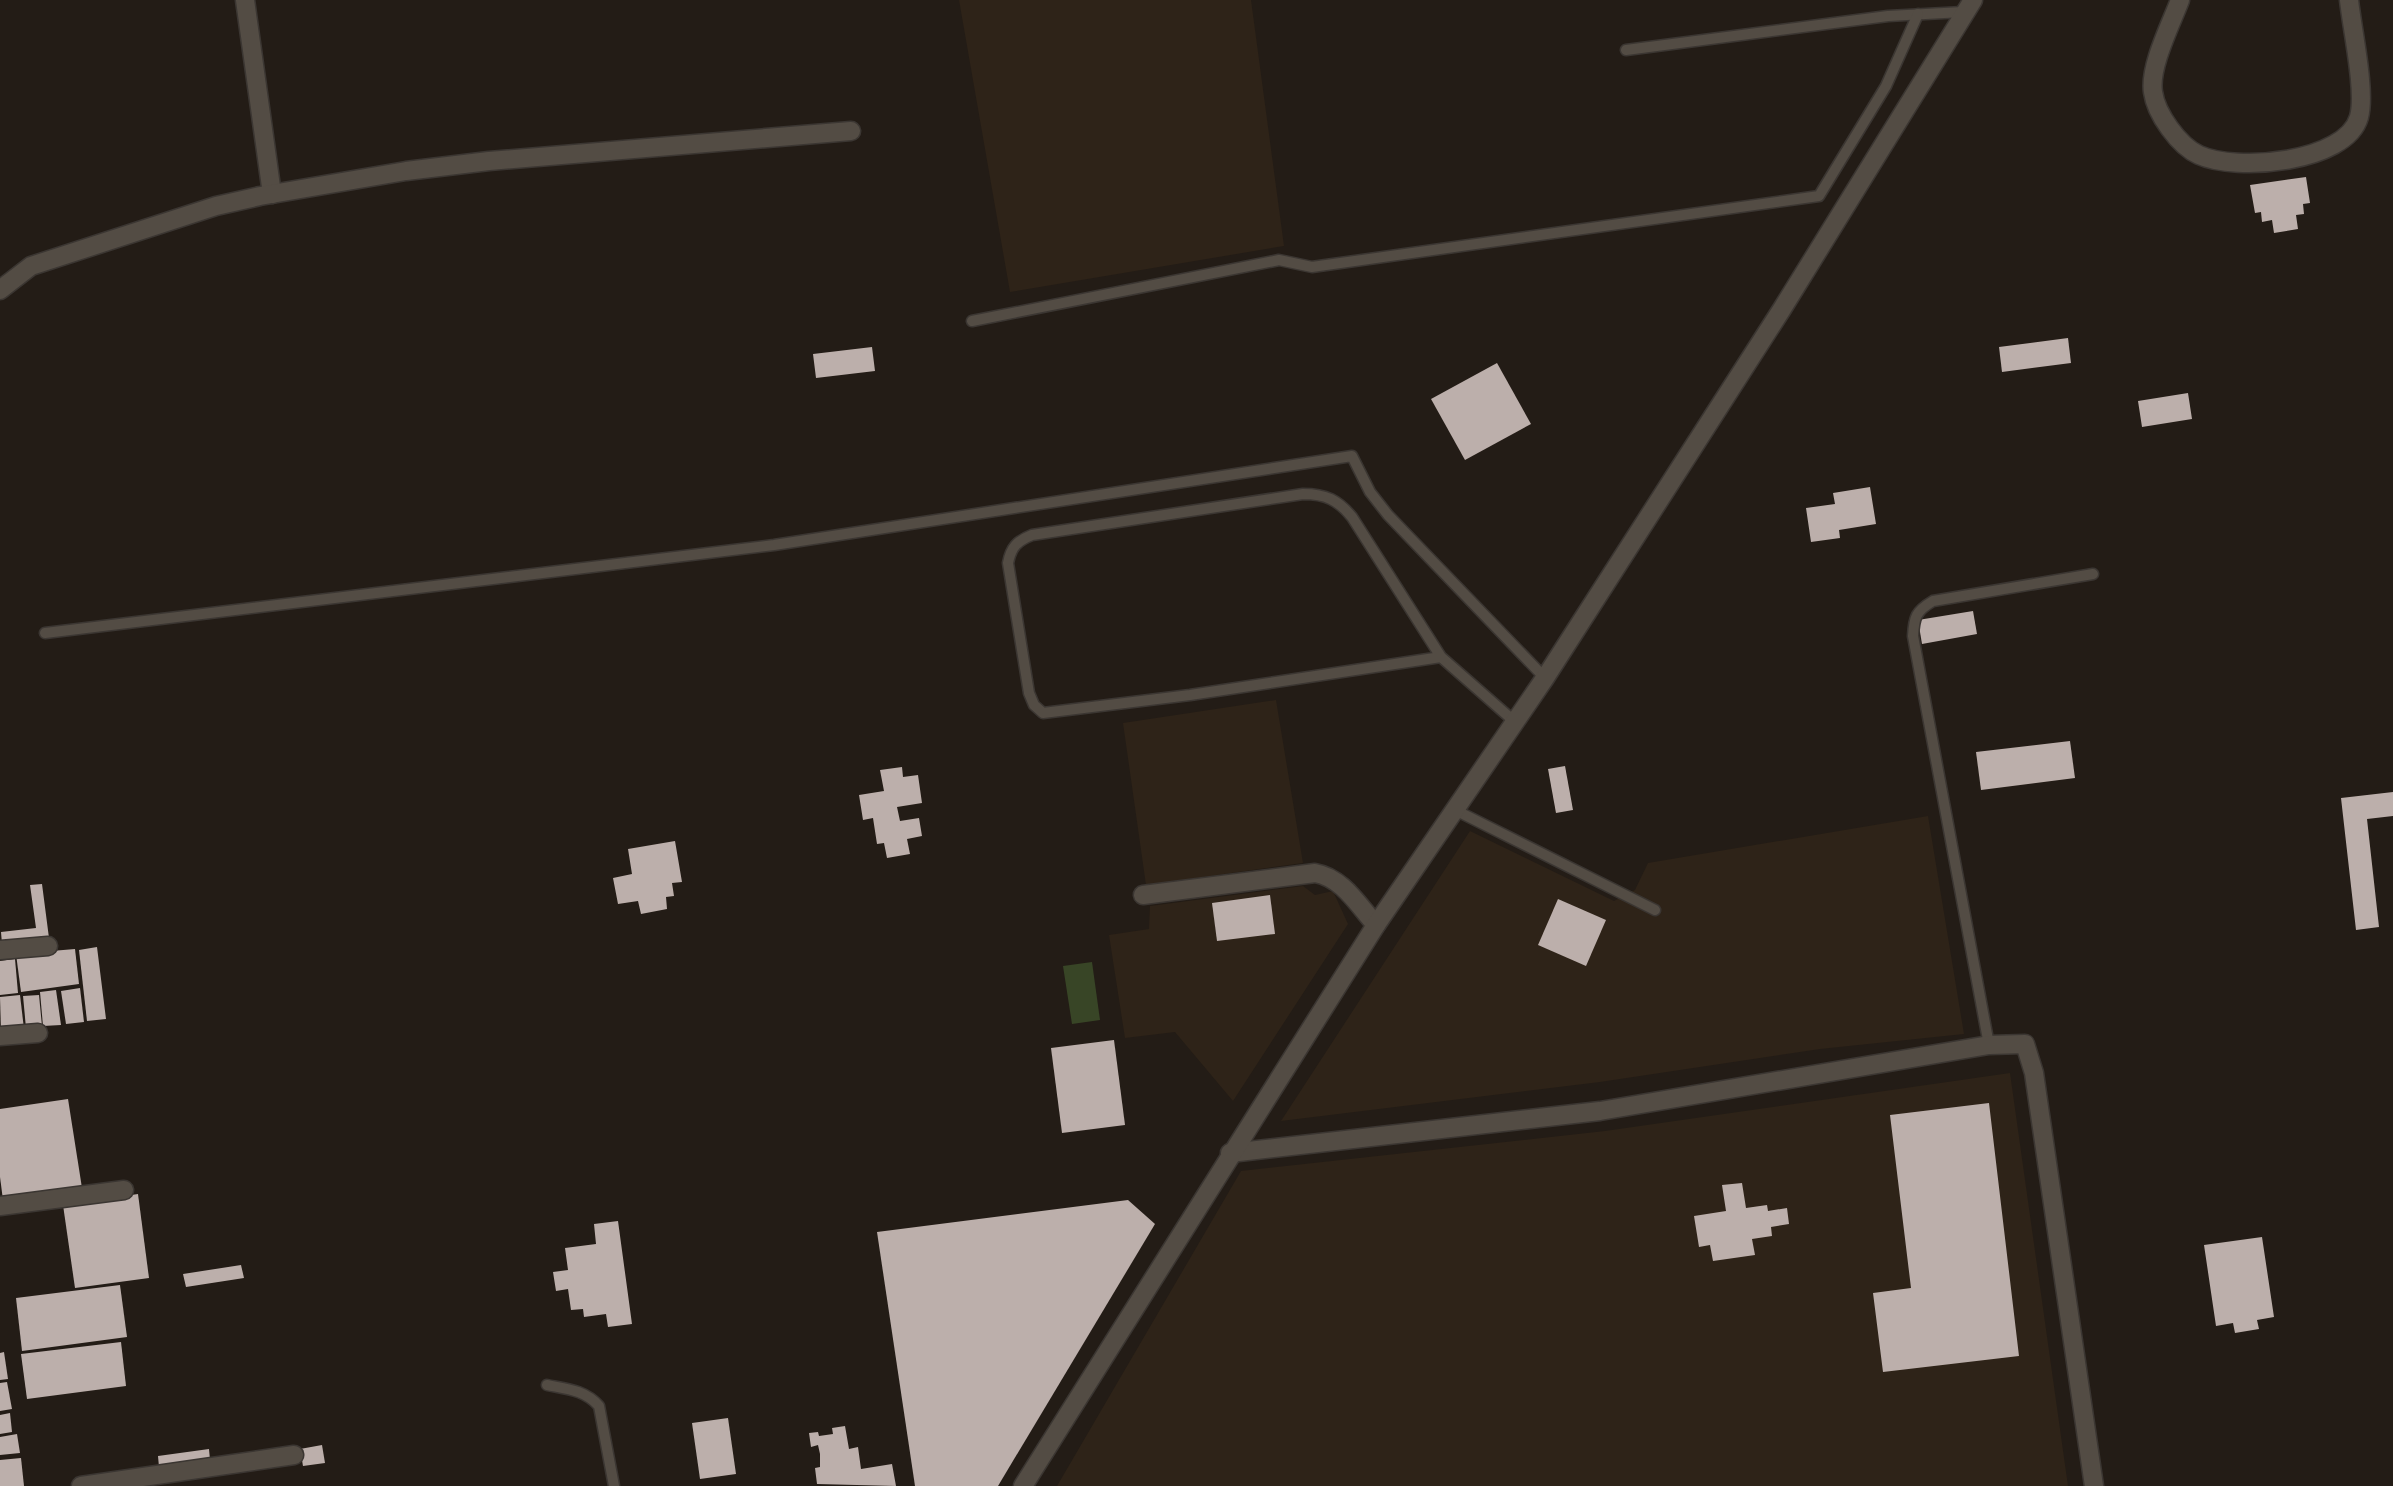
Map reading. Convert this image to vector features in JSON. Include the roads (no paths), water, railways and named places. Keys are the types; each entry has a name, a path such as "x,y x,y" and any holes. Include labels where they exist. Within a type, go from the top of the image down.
{"street":[{"path":"245,0 272,194"},
{"path":"2180,0 2153,75 2156,105 2189,148 2211,159 2235,162 2308,155 2333,147 2352,131 2361,101 2349,0"},
{"path":"1023,1486 1230,1153 1376,925 1545,678 1782,309 1968,6"},
{"path":"0,289 31,266 216,206 272,194 407,171 489,161 851,131"},
{"path":"1143,895 1315,873 1329,876 1341,885 1376,925"},
{"path":"0,950 48,946"},
{"path":"0,1036 38,1033"},
{"path":"1230,1153 1600,1111 1989,1045 2025,1044 2034,1073 2094,1486"},
{"path":"0,1206 124,1190"},
{"path":"81,1486 294,1455"}],"lane":[{"path":"1626,50 1968,6"},
{"path":"972,321 1279,260 1311,267 1819,196 1838,170 1886,86 1918,14"},
{"path":"45,633 774,545 1352,456 1370,492 1388,515 1545,678"},
{"path":"1441,657 1190,695 1042,713 1034,705 1029,693 1007,563 1011,550 1019,540 1032,535 1303,494 1322,494 1340,502 1353,517 1441,657 1515,722"},
{"path":"1989,1045 1913,636 1913,620 1918,610 1933,601 2092,574"},
{"path":"1455,810 1655,910"},
{"path":"547,1385 580,1391 590,1396 599,1406 614,1486"}]}
